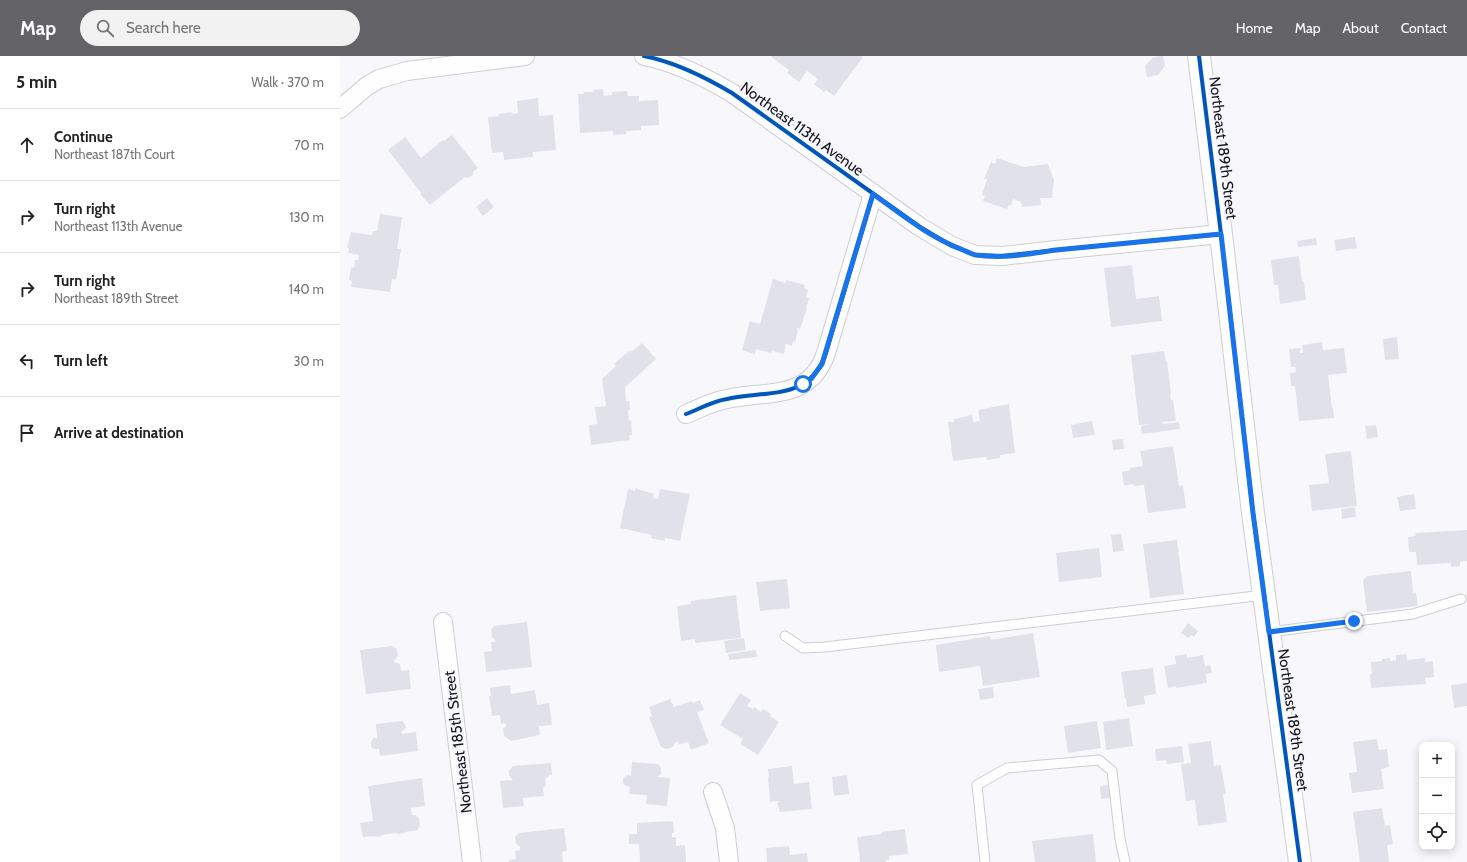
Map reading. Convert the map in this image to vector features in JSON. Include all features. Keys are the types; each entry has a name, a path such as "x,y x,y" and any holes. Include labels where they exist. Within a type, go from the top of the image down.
{"street":[{"path":"340,109 367,86 379,80 407,71 421,68 525,56"},
{"name":"Northeast 113th Avenue","path":"644,56 663,61 704,77 732,93 920,227 940,240 975,255 1002,256 1030,254 1056,250 1221,234"},
{"name":"Northeast 189th Street","path":"1199,56 1253,513 1300,862"},
{"path":"686,414 726,399 795,388 811,379 817,373 826,353 873,194"},
{"name":"Northeast 185th Street","path":"443,622 472,862"},
{"path":"713,792 725,828 729,862"}],"lane":[{"path":"785,636 803,648 824,647 1264,595"},
{"path":"1269,632 1413,614 1461,599"},
{"path":"985,862 977,785 1007,768 1099,760 1112,771 1120,839 1125,862"}],"building":[{"path":"1163,56 1165,66 1158,75 1147,77 1145,66 1152,58"},
{"path":"771,57 863,57 834,96 826,90 824,92 814,84 818,79 807,71 799,82 787,73 789,70"},
{"path":"603,89 604,96 612,95 612,92 627,91 628,96 639,96 639,101 658,100 659,125 641,126 641,130 626,131 626,134 613,135 613,131 580,133 578,94"},
{"path":"538,98 539,116 553,115 556,150 533,152 533,157 504,160 503,152 492,153 488,117 499,116 499,114 511,112 512,114 518,113 517,101"},
{"path":"452,135 478,168 473,172 473,175 468,178 465,177 430,205 420,194 421,193 388,150 405,137 421,158 443,140 444,141"},
{"path":"997,158 1024,167 1048,164 1054,180 1052,198 1040,198 1041,205 1022,207 1021,202 1013,199 1011,206 1008,205 1007,209 983,201 985,196 982,195 987,179 984,179 991,162 995,164"},
{"path":"487,198 494,207 483,216 476,207"},
{"path":"380,214 402,217 397,249 401,249 396,280 392,279 390,292 351,287 352,281 349,280 351,267 354,268 355,260 358,260 359,255 348,253 349,248 347,248 351,232 372,235 373,231 377,231"},
{"path":"1355,237 1357,248 1336,251 1334,240"},
{"path":"1316,238 1317,245 1298,247 1297,241"},
{"path":"1299,256 1306,300 1280,304 1278,285 1274,285 1271,260"},
{"path":"1132,265 1136,299 1159,296 1162,321 1111,327 1104,268"},
{"path":"773,279 786,283 786,280 805,285 804,288 808,290 806,297 809,298 807,308 800,329 797,328 798,330 795,342 793,341 792,346 786,344 784,354 772,351 771,353 756,349 755,354 742,350 750,321 760,324"},
{"path":"1397,337 1399,359 1385,360 1383,339"},
{"path":"1322,342 1323,350 1344,348 1347,373 1328,375 1334,418 1299,421 1295,386 1291,386 1290,373 1296,372 1295,367 1291,367 1289,349 1300,348 1300,353 1303,353 1302,345"},
{"path":"642,343 656,359 625,387 626,401 629,401 630,409 628,410 629,421 631,420 632,435 629,435 630,440 591,445 589,425 597,424 595,407 606,406 602,379 616,366 614,364 629,351 631,352"},
{"path":"1164,351 1166,362 1167,361 1171,400 1173,400 1176,421 1162,422 1163,424 1179,422 1180,429 1142,434 1141,426 1149,424 1139,425 1131,355"},
{"path":"1009,404 1015,453 1000,455 1000,458 987,460 986,457 953,461 948,422 954,422 954,419 972,415 973,422 980,421 978,410"},
{"path":"1092,421 1095,435 1073,438 1071,425"},
{"path":"1376,425 1378,437 1367,439 1365,426"},
{"path":"1123,439 1124,449 1113,450 1112,440"},
{"path":"1173,446 1179,486 1183,485 1186,508 1148,513 1144,485 1133,486 1133,484 1124,486 1122,472 1130,470 1130,468 1143,466 1140,451"},
{"path":"1351,451 1357,506 1312,511 1309,485 1329,483 1325,454"},
{"path":"635,488 654,494 653,498 658,499 660,489 690,494 680,541 665,538 665,541 651,538 652,535 620,528 628,489 635,491"},
{"path":"1414,494 1416,509 1400,511 1397,497"},
{"path":"1355,507 1356,517 1342,519 1341,509"},
{"path":"1467,530 1467,561 1460,562 1460,566 1451,567 1451,563 1417,565 1416,552 1409,552 1408,537 1416,536 1415,533"},
{"path":"1121,534 1124,551 1113,552 1111,535"},
{"path":"1177,540 1184,594 1150,598 1143,544"},
{"path":"1099,548 1102,577 1059,582 1056,553"},
{"path":"1411,571 1413,593 1416,592 1418,606 1367,612 1363,581 1367,576"},
{"path":"787,579 790,608 760,611 756,582"},
{"path":"736,595 741,638 695,643 695,639 681,641 677,606 691,604 691,601"},
{"path":"527,622 532,667 486,672 484,652 492,651 491,642 496,642 492,637 491,630 494,626"},
{"path":"1188,623 1198,631 1194,637 1191,635 1189,638 1181,633"},
{"path":"1033,633 1040,677 983,686 980,666 939,672 936,645 990,636 991,640"},
{"path":"744,638 746,650 726,653 724,641"},
{"path":"392,646 397,649 398,656 394,660 395,663 400,664 401,671 409,670 411,689 366,694 360,650"},
{"path":"756,650 757,657 729,660 728,654"},
{"path":"1187,654 1187,658 1203,655 1205,666 1210,665 1212,673 1206,674 1207,683 1168,688 1164,666 1176,664 1175,656"},
{"path":"1406,654 1407,660 1425,658 1425,662 1433,661 1434,677 1425,678 1426,684 1371,688 1371,662 1382,661 1382,659 1390,658 1390,661 1396,660 1396,655"},
{"path":"1153,668 1156,694 1144,696 1145,704 1127,707 1121,672"},
{"path":"1467,683 1467,706 1454,708 1451,685"},
{"path":"510,685 511,694 535,690 537,705 549,703 552,725 539,726 540,735 511,741 504,736 503,729 506,726 506,723 501,724 500,715 492,716 489,696 491,696 490,688"},
{"path":"993,687 994,698 980,700 978,689"},
{"path":"740,693 751,700 747,706 753,709 754,707 761,712 763,709 779,722 758,755 740,744 743,739 720,725"},
{"path":"670,699 674,707 700,700 704,710 697,712 709,743 691,750 688,742 679,745 678,741 673,747 667,749 661,747 649,717 652,716 649,707"},
{"path":"1129,718 1133,746 1106,750 1103,722"},
{"path":"402,721 406,728 401,732 402,734 416,732 418,751 380,756 379,749 371,747 373,738 377,738 376,724"},
{"path":"1097,721 1101,748 1068,753 1064,726"},
{"path":"1377,739 1379,750 1387,749 1389,767 1381,769 1384,789 1352,793 1349,773 1357,772 1353,742"},
{"path":"1211,741 1214,766 1221,765 1226,794 1223,794 1227,822 1198,826 1195,800 1186,801 1181,764 1191,763 1188,744"},
{"path":"1182,746 1184,762 1167,764 1166,760 1156,761 1155,749"},
{"path":"632,762 658,764 661,768 661,774 657,777 670,778 667,806 646,804 647,795 629,794 630,787 623,783 623,778 627,775 631,776"},
{"path":"551,763 552,775 545,779 546,785 543,788 544,796 523,798 524,806 503,808 500,781 513,780 509,776 509,771 513,766"},
{"path":"792,766 794,784 809,782 812,809 780,812 777,803 779,801 770,802 768,769"},
{"path":"847,775 849,794 834,796 832,777"},
{"path":"422,778 425,806 411,808 412,815 416,815 419,818 420,826 418,830 397,834 386,834 378,837 363,837 360,823 373,821 368,786"},
{"path":"1109,785 1111,798 1101,799 1100,786"},
{"path":"1382,808 1385,826 1390,825 1393,844 1387,845 1389,862 1360,862 1353,812"},
{"path":"673,822 674,833 672,833 672,837 676,837 676,846 685,845 686,862 640,862 639,844 629,844 629,834 637,834 637,823"},
{"path":"564,828 567,851 562,852 563,862 509,862 509,860 516,859 515,851 520,850 520,847 516,844 515,837 519,833"},
{"path":"905,829 908,854 889,856 889,860 886,860 886,862 860,862 857,837"},
{"path":"1093,834 1096,862 1035,862 1032,841"},
{"path":"789,846 790,855 807,853 808,862 767,862 766,848"}],"cycle path":[{"path":"644,56 667,62 690,71 732,93 920,227 952,246 975,255 1002,256 1221,234"},
{"path":"1199,56 1253,513 1300,862"},
{"path":"686,414 722,400 786,391 810,379 819,368 826,353 873,194"}],"route":[{"path":"803,384 817,373 822,364 873,194 940,240 975,255 1002,256 1030,254 1056,250 1221,234 1253,513 1269,632 1354,621"}]}
